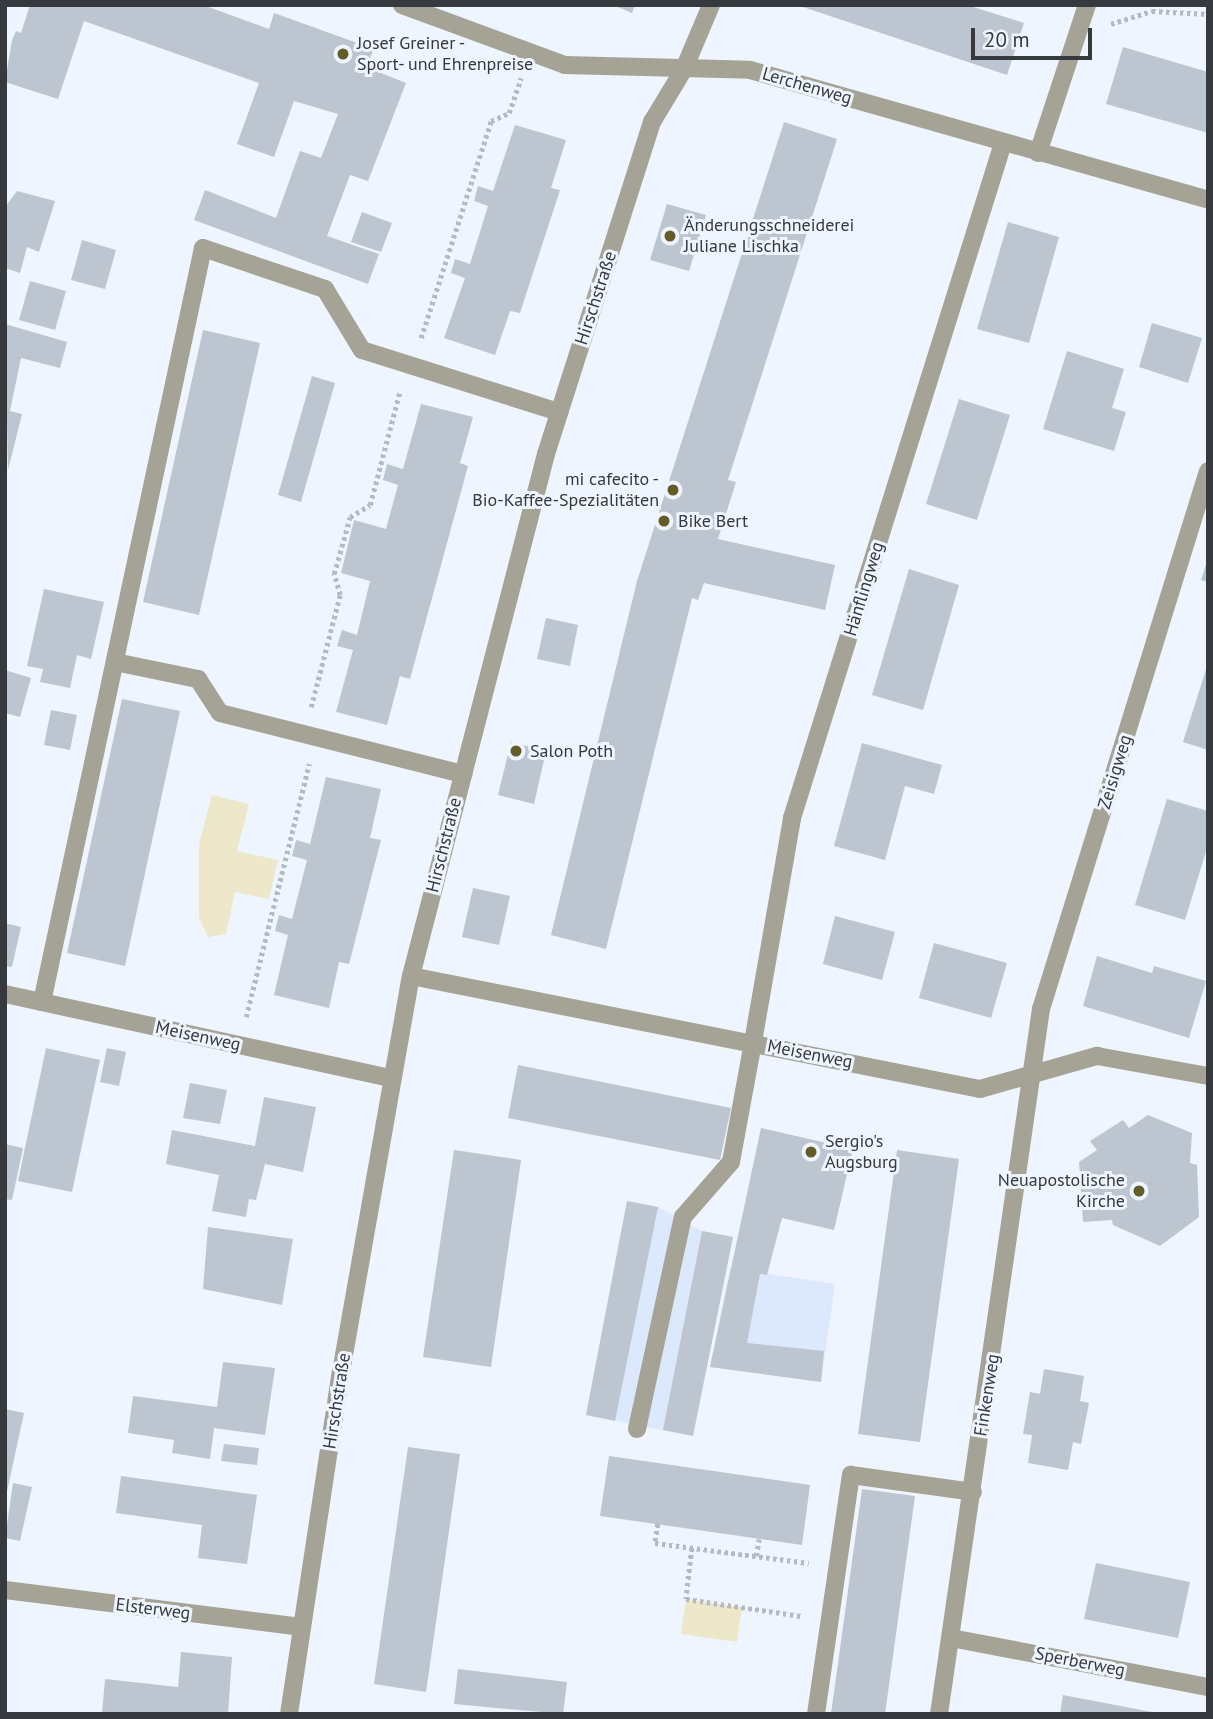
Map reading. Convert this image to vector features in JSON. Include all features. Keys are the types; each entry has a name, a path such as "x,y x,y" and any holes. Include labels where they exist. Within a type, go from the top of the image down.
{"street":[{"name":"Lerchenweg","path":"402,5 565,65 750,70 1208,200"},
{"name":"Hirschstraße","path":"289,1714 300,1627 390,1078 411,976 559,412 652,122 684,69 711,5"},
{"path":"1038,153 1087,5"},
{"name":"Hänflingweg","path":"636,1429 683,1217 731,1163 792,818 1003,143"},
{"path":"42,1002 203,247 325,289 362,350 559,412"},
{"name":"Zeisigweg","path":"1030,1076 1041,1010 1208,471"},
{"path":"115,662 198,679 220,713 463,774"},
{"name":"Meisenweg","path":"411,976 980,1088 1097,1056 1208,1076"},
{"name":"Meisenweg","path":"5,995 390,1078"},
{"name":"Finkenweg","path":"939,1714 1027,1132 1030,1076"},
{"path":"817,1714 851,1475 973,1492"},
{"name":"Elsterweg","path":"5,1590 300,1627"},
{"name":"Sperberweg","path":"951,1638 1208,1687"}],"path":[{"path":"1073,45 1118,21 1152,10 1208,13"},
{"path":"239,1045 315,738"},
{"path":"658,1524 655,1543 837,1566"},
{"path":"757,1556 759,1539"},
{"path":"692,1548 686,1599 830,1620"}],"shaded area":[{"path":"212,795 249,804 237,851 278,860 269,899 235,892 226,934 208,937 199,918 199,844"},
{"path":"627,1201 658,1207 702,1231 733,1237 693,1436 586,1415"},
{"path":"730,1268 835,1284 821,1382 710,1367"},
{"path":"686,1599 742,1607 737,1642 681,1634"}],"building":[{"path":"30,5 203,5 269,29 274,13 374,49 366,67 406,83 368,181 350,175 327,236 379,254 368,284 194,220 205,190 276,218 300,151 321,158 338,114 294,101 274,157 237,144 259,83 84,21 58,99 5,82 12,40 16,31 21,33"},
{"path":"613,5 635,5 632,13"},
{"path":"797,5 967,5 1024,23 1007,75"},
{"path":"1123,47 1208,72 1208,133 1106,104"},
{"path":"784,122 837,139 728,480 736,482 718,539 835,565 825,610 704,583 698,600 692,598 606,949 551,935 637,581"},
{"path":"515,125 566,140 551,188 560,190 520,313 510,311 495,355 444,338 465,278 451,273 455,259 470,264 488,206 474,201 478,186 493,191"},
{"path":"17,191 55,201 39,252 27,247 20,273 5,268 5,207"},
{"path":"667,204 706,215 689,271 650,260"},
{"path":"362,212 392,223 381,252 351,242"},
{"path":"1008,222 1059,237 1029,343 977,329"},
{"path":"82,240 116,250 105,289 71,280"},
{"path":"30,281 66,291 55,330 19,320"},
{"path":"1152,323 1202,338 1188,383 1139,367"},
{"path":"5,324 67,342 60,368 21,358 10,411 22,414 8,470"},
{"path":"203,330 260,343 199,615 143,602"},
{"path":"1067,351 1124,369 1112,408 1126,412 1114,451 1043,429"},
{"path":"312,376 335,383 301,502 278,495"},
{"path":"959,399 1010,415 977,520 926,504"},
{"path":"421,404 473,417 460,463 468,466 410,679 400,676 387,725 336,712 353,650 337,646 342,630 357,635 370,581 341,573 354,520 386,529 398,485 383,480 387,464 403,469"},
{"path":"1208,561 1208,582 1201,580"},
{"path":"909,569 959,585 923,710 872,695"},
{"path":"44,589 104,602 91,659 77,655 70,688 40,682 43,669 27,666"},
{"path":"546,618 578,625 570,666 537,659"},
{"path":"1208,663 1208,750 1183,742"},
{"path":"5,670 31,678 20,717 5,713"},
{"path":"122,699 180,711 125,966 67,953"},
{"path":"51,710 77,715 70,750 44,745"},
{"path":"511,742 546,751 534,804 498,795"},
{"path":"862,743 942,765 934,794 905,786 885,860 834,846"},
{"path":"326,777 381,789 370,838 381,840 349,964 339,962 329,1008 274,995 288,935 275,931 279,915 292,919 307,860 292,856 296,840 310,844"},
{"path":"1167,799 1208,811 1208,845 1185,920 1135,905"},
{"path":"473,888 510,896 499,945 462,937"},
{"path":"835,916 895,932 882,980 823,964"},
{"path":"5,923 21,927 12,967 5,966"},
{"path":"934,943 1007,963 991,1018 919,998"},
{"path":"1097,956 1152,973 1154,966 1206,981 1189,1038 1083,1006"},
{"path":"46,1048 100,1060 72,1192 18,1181"},
{"path":"107,1048 126,1052 119,1086 100,1082"},
{"path":"518,1065 731,1108 720,1160 508,1118"},
{"path":"190,1083 227,1090 220,1124 183,1118"},
{"path":"264,1097 316,1107 303,1172 265,1164 256,1200 249,1199 246,1217 212,1211 219,1175 166,1164 172,1130 255,1146"},
{"name":"Neuapostolische Kirche","path":"1148,1115 1192,1133 1190,1163 1197,1165 1199,1217 1160,1246 1113,1225 1112,1220 1083,1222 1079,1162 1097,1150 1090,1141 1123,1120 1129,1128"},
{"path":"761,1128 853,1149 834,1230 782,1218 767,1275 760,1274 747,1343 824,1351 821,1382 710,1367"},
{"path":"5,1144 23,1148 12,1200 5,1199"},
{"path":"454,1150 521,1160 491,1367 423,1357"},
{"path":"897,1150 959,1159 920,1442 858,1434"},
{"path":"627,1201 658,1207 615,1421 586,1415"},
{"path":"208,1227 293,1239 282,1305 203,1289"},
{"path":"702,1231 733,1237 693,1436 663,1430"},
{"path":"223,1362 275,1368 265,1435 214,1428 210,1459 172,1453 174,1440 128,1433 133,1396 217,1407"},
{"path":"1044,1369 1084,1376 1080,1401 1089,1403 1081,1444 1073,1442 1068,1470 1028,1463 1032,1435 1023,1434 1030,1392 1040,1394"},
{"path":"5,1409 24,1413 6,1496 5,1496"},
{"path":"224,1444 259,1448 257,1465 221,1461"},
{"path":"408,1447 460,1454 426,1692 374,1684"},
{"path":"609,1456 810,1485 802,1545 600,1516"},
{"path":"121,1476 257,1495 247,1564 198,1558 202,1525 116,1513"},
{"path":"13,1483 32,1487 20,1541 5,1538"},
{"path":"862,1489 915,1496 885,1714 831,1714"},
{"path":"1096,1563 1190,1582 1178,1638 1084,1619"},
{"path":"181,1652 232,1657 228,1714 102,1714 105,1679 178,1687"},
{"path":"458,1669 567,1682 563,1714 454,1704"},
{"path":"1063,1695 1152,1712 1152,1714 1060,1714"}],"place":[{"name":"Josef Greiner - Sport- und Ehrenpreise","path":"343,54"},
{"name":"Änderungsschneiderei Juliane Lischka","path":"670,236"},
{"name":"mi cafecito - Bio-Kaffee-Spezialitäten","path":"673,490"},
{"name":"Bike Bert","path":"664,521"},
{"name":"Salon Poth","path":"516,751"},
{"name":"Sergio's Augsburg","path":"811,1152"},
{"name":"Neuapostolische Kirche","path":"1139,1191"}]}
